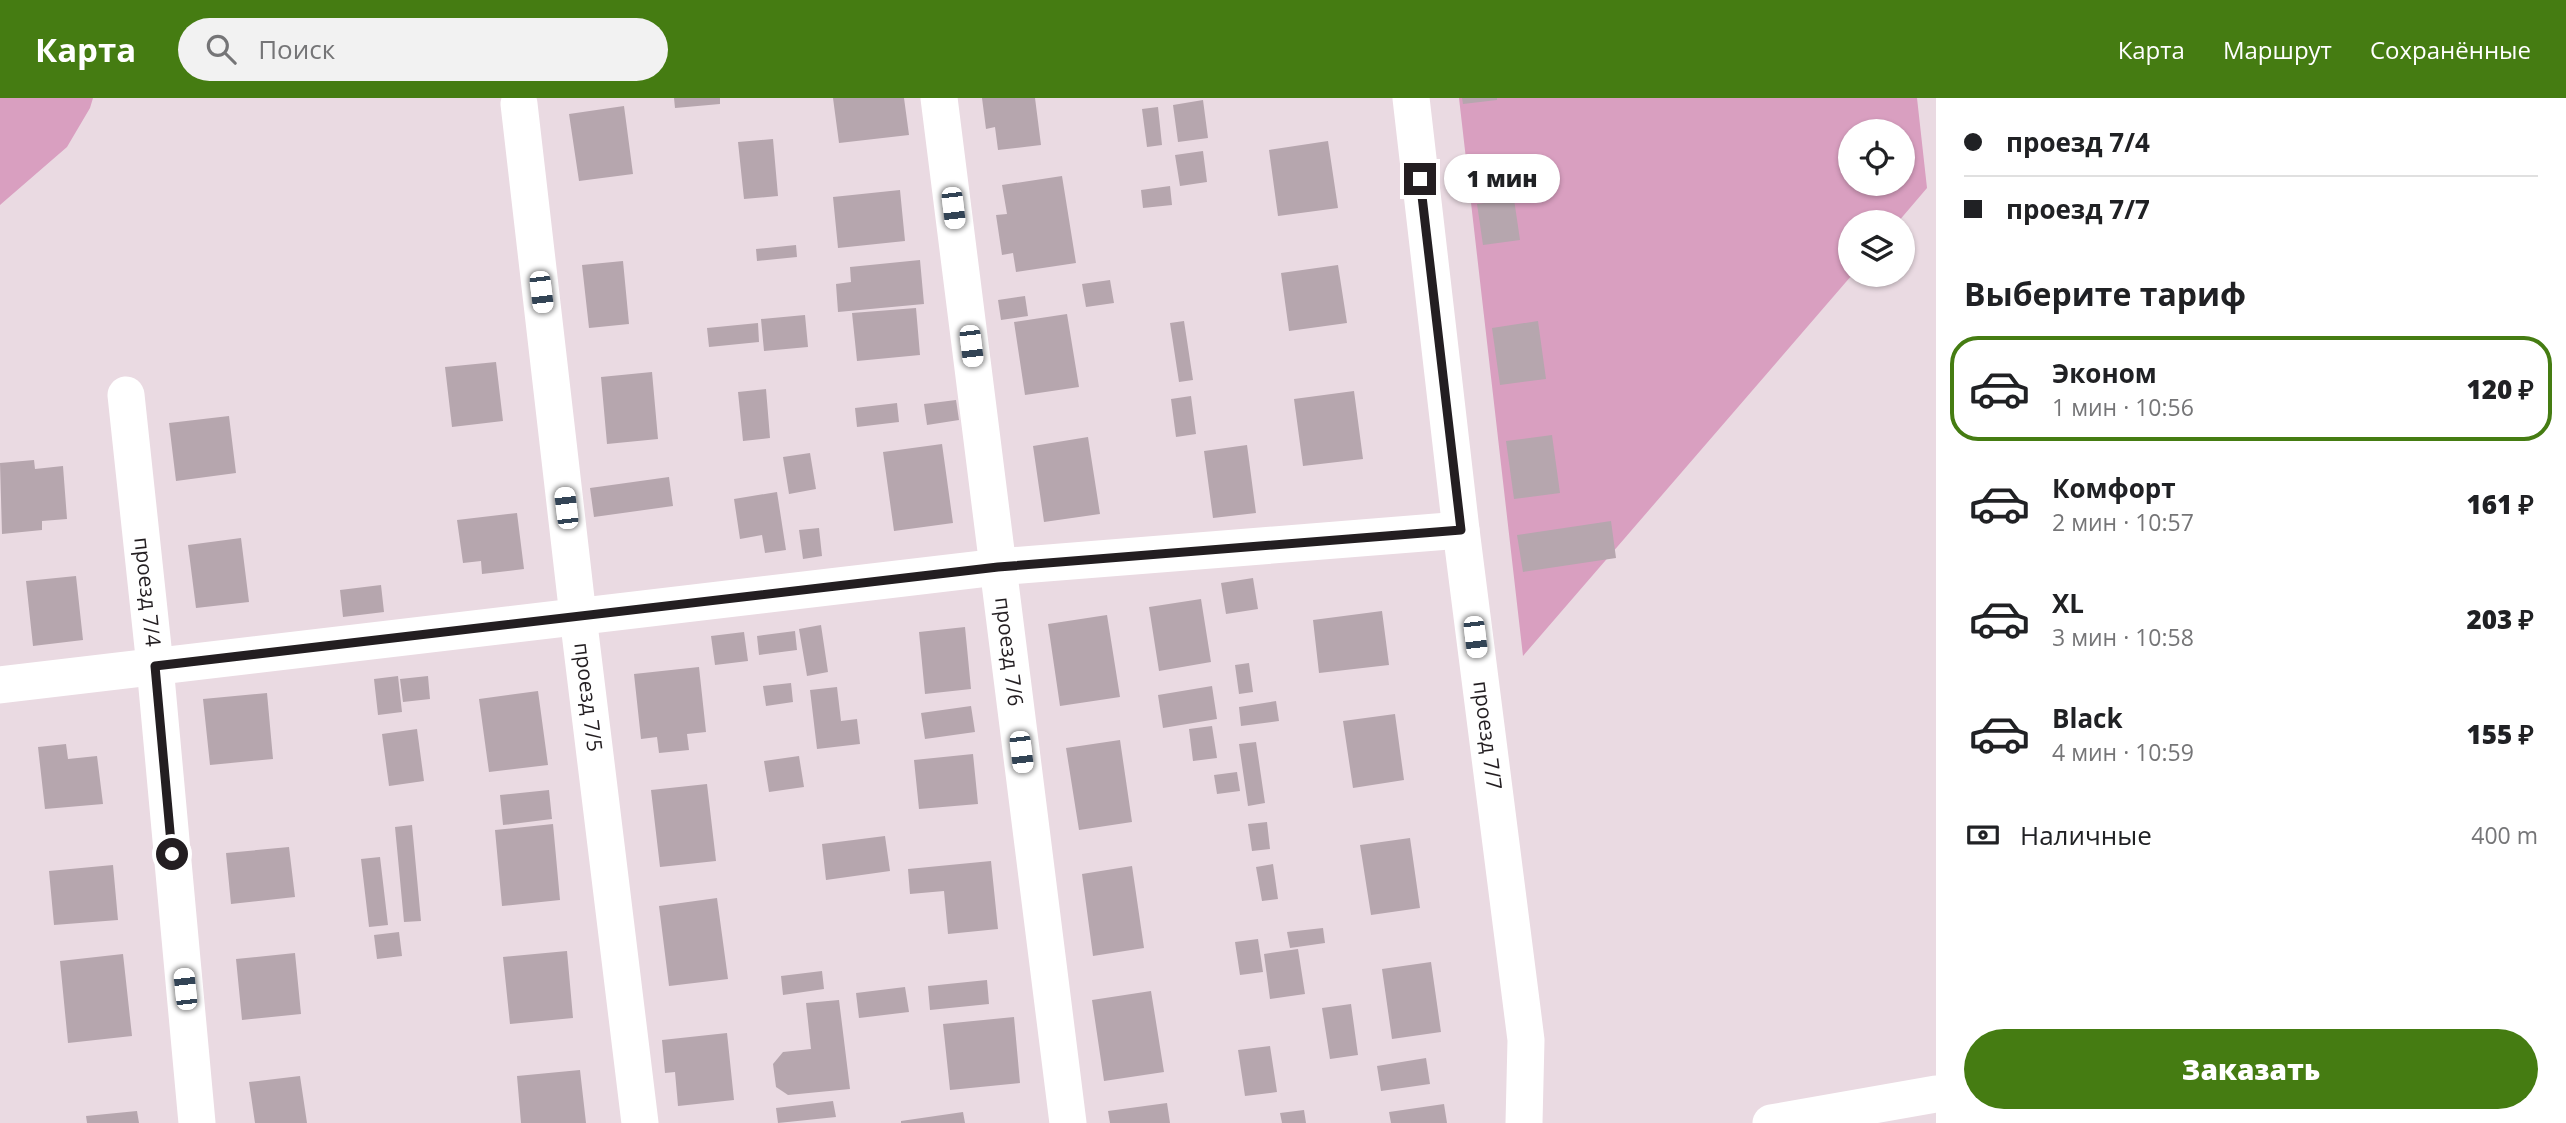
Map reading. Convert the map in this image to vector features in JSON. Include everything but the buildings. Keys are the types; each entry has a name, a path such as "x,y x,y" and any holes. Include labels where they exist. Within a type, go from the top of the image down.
{"street":[{"name":"проезд 7/6","path":"939,98 1068,1123"},
{"name":"проезд 7/7","path":"1411,98 1461,530 1526,1040 1524,1123"},
{"name":"проезд 7/5","path":"519,104 640,1123"},
{"name":"проезд 7/4","path":"126,395 155,666 197,1123"},
{"path":"0,685 998,567 1461,530"},
{"path":"1771,1123 1918,1106"}],"shaded area":[{"path":"0,98 93,98 67,147 0,205"},
{"path":"1459,98 1917,98 1927,188 1908,210 1838,210 1838,287 1842,287 1523,656"}],"route":[{"path":"172,854 155,666 998,567 1461,530 1420,179"}]}
